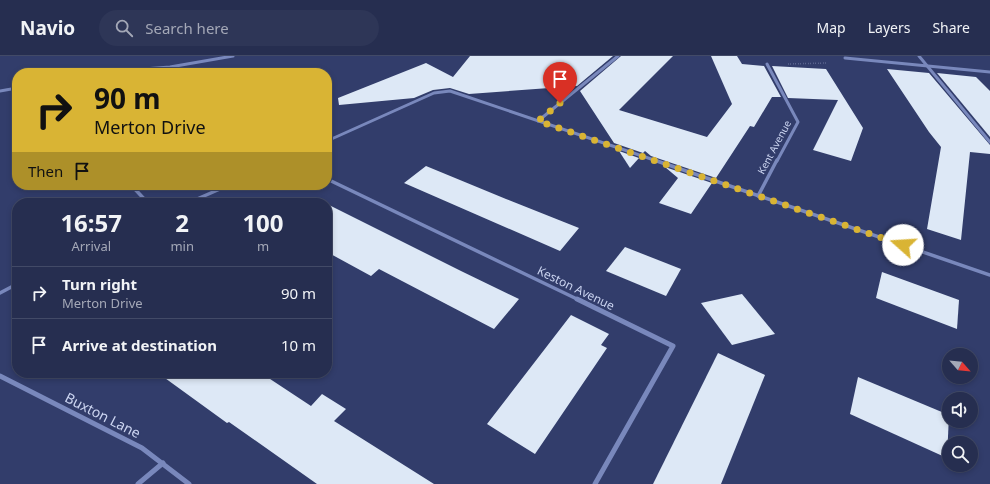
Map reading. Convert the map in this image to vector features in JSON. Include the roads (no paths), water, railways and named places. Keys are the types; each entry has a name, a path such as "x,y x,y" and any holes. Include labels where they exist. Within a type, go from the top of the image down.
{"street":[{"path":"157,68 232,56"},
{"path":"538,121 618,56"},
{"path":"919,56 990,142"},
{"path":"845,58 990,72"},
{"name":"Kent Avenue","path":"758,196 798,122 767,64"},
{"path":"0,91 12,89"},
{"path":"332,139 434,94 450,91 990,275"},
{"name":"Keston Avenue","path":"332,181 673,346 595,484"},
{"path":"136,190 143,198"},
{"path":"199,198 218,190"},
{"path":"0,293 12,287"},
{"name":"Buxton Lane","path":"0,376 142,448 189,484"},
{"path":"138,484 163,463"}]}
